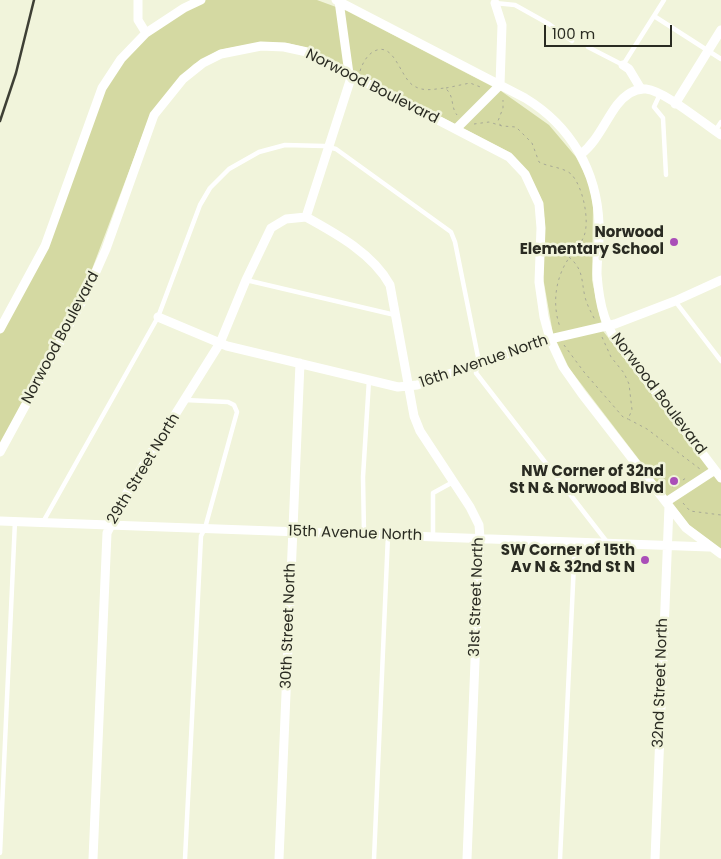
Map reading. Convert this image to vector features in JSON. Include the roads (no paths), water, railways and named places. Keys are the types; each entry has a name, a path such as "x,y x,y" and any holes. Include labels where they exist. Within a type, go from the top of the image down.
{"street":[{"path":"138,0 138,20 146,33"},
{"path":"0,329 45,246 102,88 121,59 146,33 184,8 201,0"},
{"path":"306,217 350,80 338,0"},
{"name":"Norwood Boulevard","path":"338,0 539,107 552,117 569,136 581,154 594,184 598,203 597,275 604,316 613,336 718,474"},
{"path":"456,129 500,85 502,25 494,2"},
{"path":"675,104 721,30"},
{"name":"Norwood Boulevard","path":"0,452 87,292 106,249 154,115 183,79 203,63 221,54 261,46 284,47 307,52 456,129 509,157 525,174 539,204 541,228 539,282 542,308 550,339 563,367 686,528 721,554"},
{"path":"623,65 628,69 641,89"},
{"path":"581,154 589,148 626,95 641,89 658,93 718,133"},
{"name":"29th Street North","path":"93,859 106,534 131,485 220,343 246,280 271,228 286,219 306,217"},
{"name":"31st Street North","path":"306,217 336,235 372,261 383,273 390,285 414,416 420,431 470,507 479,525 467,859"},
{"name":"16th Avenue North","path":"158,317 220,343 398,386 409,386 417,385 594,324 615,324 675,301 721,280"},
{"name":"30th Street North","path":"279,859 300,363"},
{"path":"667,504 677,495 718,474"},
{"name":"32nd Street North","path":"655,859 667,504"},
{"name":"15th Avenue North","path":"0,521 710,547"}],"lane":[{"path":"588,47 623,65 664,0"},
{"path":"494,2 516,5 549,24 572,41"},
{"path":"654,16 721,58"},
{"path":"658,93 654,107 663,118 666,175"},
{"path":"718,133 721,122"},
{"path":"43,522 158,317 200,205 217,180 239,162 269,149 298,145 336,148 451,232 455,242 478,357 476,373 607,543"},
{"path":"246,280 395,315"},
{"path":"675,301 721,361"},
{"path":"364,534 363,477 369,379"},
{"path":"185,400 228,402 234,405 237,412 205,528 201,536 198,565 185,859"},
{"path":"434,537 432,493 453,482"},
{"path":"0,853 15,521"},
{"path":"374,859 388,535"},
{"path":"560,859 575,542"}],"railway":[{"path":"0,121 16,73 34,0"}],"place":[{"name":"Norwood Elementary School","path":"674,242"},
{"name":"NW Corner of 32nd St N & Norwood Blvd","path":"674,481"},
{"name":"SW Corner of 15th Av N & 32nd St N","path":"645,560"}]}
